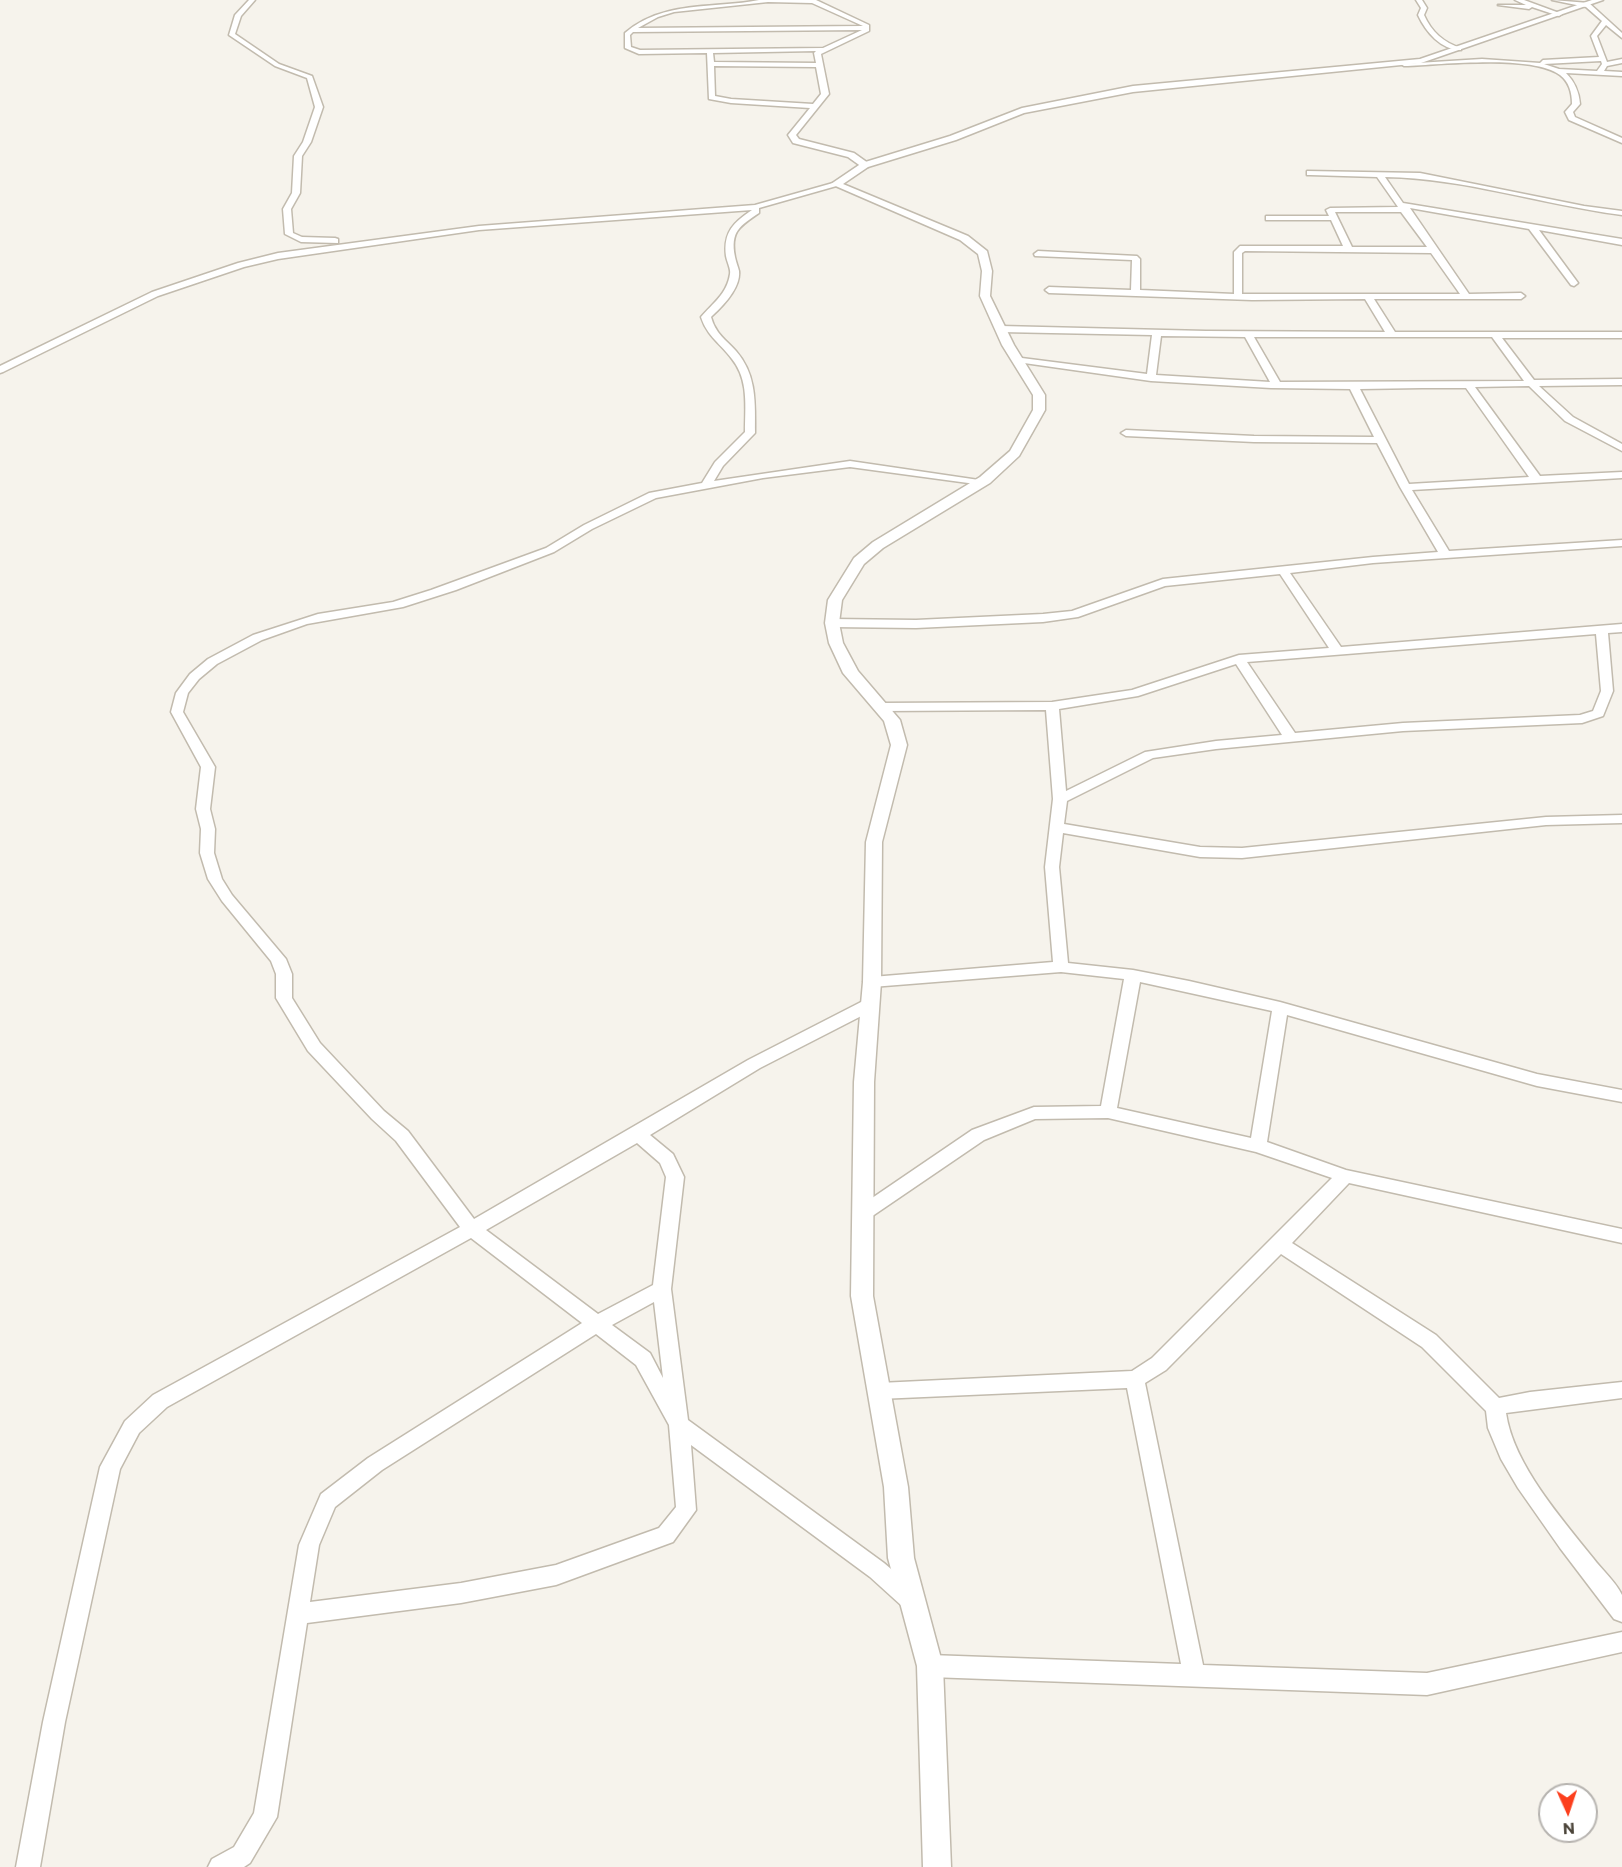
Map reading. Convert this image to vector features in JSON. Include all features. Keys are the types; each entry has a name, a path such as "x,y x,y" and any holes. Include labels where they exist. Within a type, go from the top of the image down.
{"street":[{"path":"252,0 238,15 232,35 277,65 310,77 319,107 308,142 298,156 296,194 287,209 289,234 301,239 362,244"},
{"path":"1419,0 1424,8 1421,15 1425,27 1449,46 1460,49"},
{"path":"1518,0 1553,8"},
{"path":"763,1 818,2 867,27 860,34 821,49 632,51 626,42 627,34 636,24 671,8 763,1"},
{"path":"1501,5 1553,8 1590,3 1622,36"},
{"path":"1404,64 1460,49 1553,8"},
{"path":"1598,73 1604,62 1594,36 1601,24 1607,21"},
{"path":"631,30 867,27"},
{"path":"821,49 818,53 817,64 825,90 823,97 795,129 793,139 851,155 865,165"},
{"path":"710,51 712,97 814,106"},
{"path":"0,370 73,333 182,284 278,256 526,223 755,207 836,185 865,165 952,138 1003,117 1093,96 1292,72 1404,64 1622,61"},
{"path":"1512,63 1557,70 1622,74"},
{"path":"711,64 817,64"},
{"path":"1557,70 1571,82 1575,90 1576,104 1569,112 1572,118 1622,141"},
{"path":"1310,173 1420,175 1584,208 1622,213"},
{"path":"1378,173 1405,207 1466,296"},
{"path":"836,185 964,238 978,247 983,253 987,272 985,296 1017,359 1039,395 1039,410 1015,453 979,483 878,545 859,561 835,600 832,623 836,643 850,673 892,720 899,745 888,796 874,842 872,982 864,1082 862,1296 896,1487 901,1558 930,1666 937,1867"},
{"path":"707,484 719,464 750,433 752,404 747,376 739,359 708,328 706,317 726,297 735,272 729,257 736,224 756,211 755,207"},
{"path":"1348,248 1332,218 1330,210 1332,209 1405,207 1622,242"},
{"path":"1269,218 1332,218"},
{"path":"1533,228 1574,283"},
{"path":"1238,296 1239,252 1243,248 1433,250"},
{"path":"1038,254 1134,258 1136,259 1135,293"},
{"path":"1049,290 1238,296 1521,296"},
{"path":"1368,297 1392,335"},
{"path":"1001,329 1248,334 1622,335"},
{"path":"1151,378 1157,333"},
{"path":"1248,334 1277,385"},
{"path":"1496,336 1530,383 1549,404 1570,419 1622,448"},
{"path":"1017,359 1151,378 1277,385 1622,382"},
{"path":"1467,384 1536,479"},
{"path":"1353,385 1405,487 1446,556"},
{"path":"1126,433 1254,439 1380,440"},
{"path":"1601,435 1622,435"},
{"path":"914,1603 868,1564 679,1425 643,1359 472,1229 402,1136 378,1115 314,1047 284,998 284,975 278,959 227,897 216,879 207,853 208,829 203,809 208,767 177,712 178,702 188,684 231,649 318,618 413,599 550,550 588,527 653,495 707,484 850,464 979,483"},
{"path":"1405,487 1622,475"},
{"path":"832,623 916,624 1043,618 1074,614 1163,583 1373,560 1622,543"},
{"path":"1283,570 1338,650"},
{"path":"880,707 1052,706 1134,693 1239,659 1622,628"},
{"path":"1060,799 1150,755 1216,745 1403,727 1581,719 1598,713 1607,691 1602,630"},
{"path":"1239,659 1291,738"},
{"path":"1052,706 1060,799 1052,867 1061,967"},
{"path":"1055,828 1200,852 1242,853 1546,821 1622,819"},
{"path":"872,982 1061,967 1133,975 1280,1008 1537,1080 1622,1096"},
{"path":"1108,1112 1133,975"},
{"path":"28,1867 54,1722 110,1467 132,1427 160,1401 179,1390 472,1229 638,1134 753,1064 869,1005"},
{"path":"1258,1146 1280,1008"},
{"path":"862,1214 978,1135 1034,1113 1108,1112 1258,1146 1345,1176 1622,1236"},
{"path":"299,1614 461,1593 556,1575 666,1535 686,1510 679,1425 662,1289 675,1177 667,1159 638,1134"},
{"path":"879,1391 1135,1379 1159,1364 1281,1244 1345,1176"},
{"path":"1281,1244 1429,1341 1495,1407 1494,1419 1509,1457 1622,1612"},
{"path":"220,1867 242,1855 265,1817 309,1545 328,1501 375,1464 597,1324 662,1289"},
{"path":"1135,1379 1194,1675"},
{"path":"1495,1407 1530,1400 1622,1390"},
{"path":"930,1666 1427,1684 1622,1642"}]}
